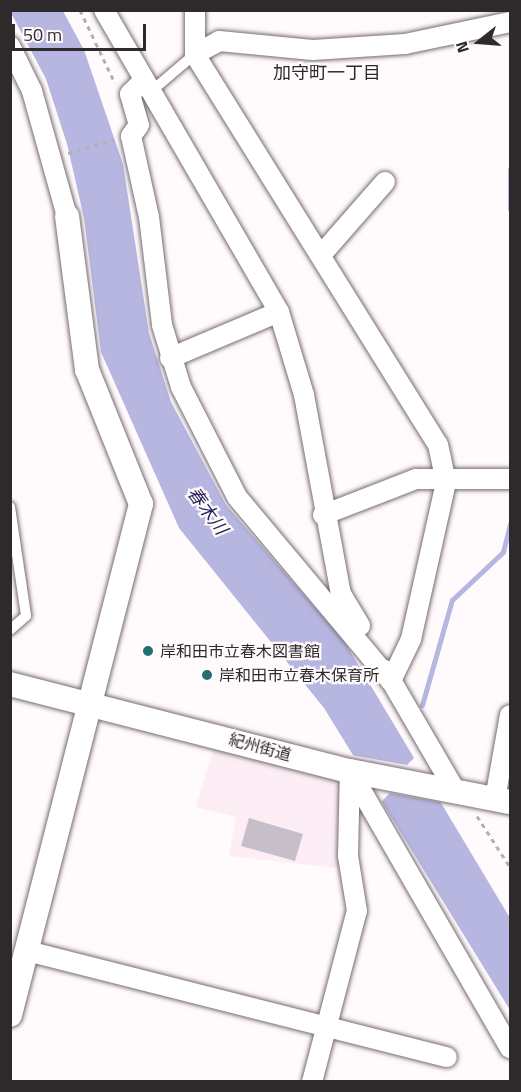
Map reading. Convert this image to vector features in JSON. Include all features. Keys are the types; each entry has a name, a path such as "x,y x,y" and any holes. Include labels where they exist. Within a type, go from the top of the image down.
{"street":[{"path":"104,10 145,88 279,312 304,395 323,515 341,594 455,791"},
{"path":"195,10 195,54 438,445 447,482 411,639 391,681"},
{"path":"195,54 219,41 313,50 405,44 510,22"},
{"path":"10,46 32,91 67,216 87,370 141,504 10,1015"},
{"path":"145,88 130,94 139,125 131,136 170,358 237,497 391,681"},
{"path":"321,255 385,182"},
{"path":"170,358 279,312"},
{"path":"323,515 416,479 447,482 510,479"},
{"name":"紀州街道","path":"10,684 91,702 353,772 503,801"},
{"path":"503,801 510,715"},
{"path":"312,1082 357,911 345,810 353,772"},
{"path":"353,772 510,1048"},
{"path":"27,951 447,1057"}],"lane":[{"path":"145,88 195,54"},
{"path":"10,507 26,616 10,630"}],"path":[{"path":"80,10 118,90"},
{"path":"58,156 131,136"},
{"path":"455,791 510,867"}],"shaded area":[{"path":"214,748 332,776 339,783 346,869 229,856 236,817 196,807"}],"water":[{"name":"春木川","path":"10,11 63,11 84,50 123,164 149,333 171,402 226,505 344,641 510,918 510,1010 324,708 179,528 101,352 84,218 67,144 46,79"}],"pier":[{"path":"351,755 407,765 415,757 444,803 390,793 381,802"}],"building":[{"path":"249,818 303,834 295,861 241,846"}],"waterway":[{"path":"510,169 510,209"},
{"path":"422,705 452,600 503,552 510,523"}],"place":[{"name":"岸和田市立春木図書館","path":"148,651"},
{"name":"岸和田市立春木保育所","path":"207,675"}],"district":[{"name":"加守町一丁目","path":"327,73"}]}
